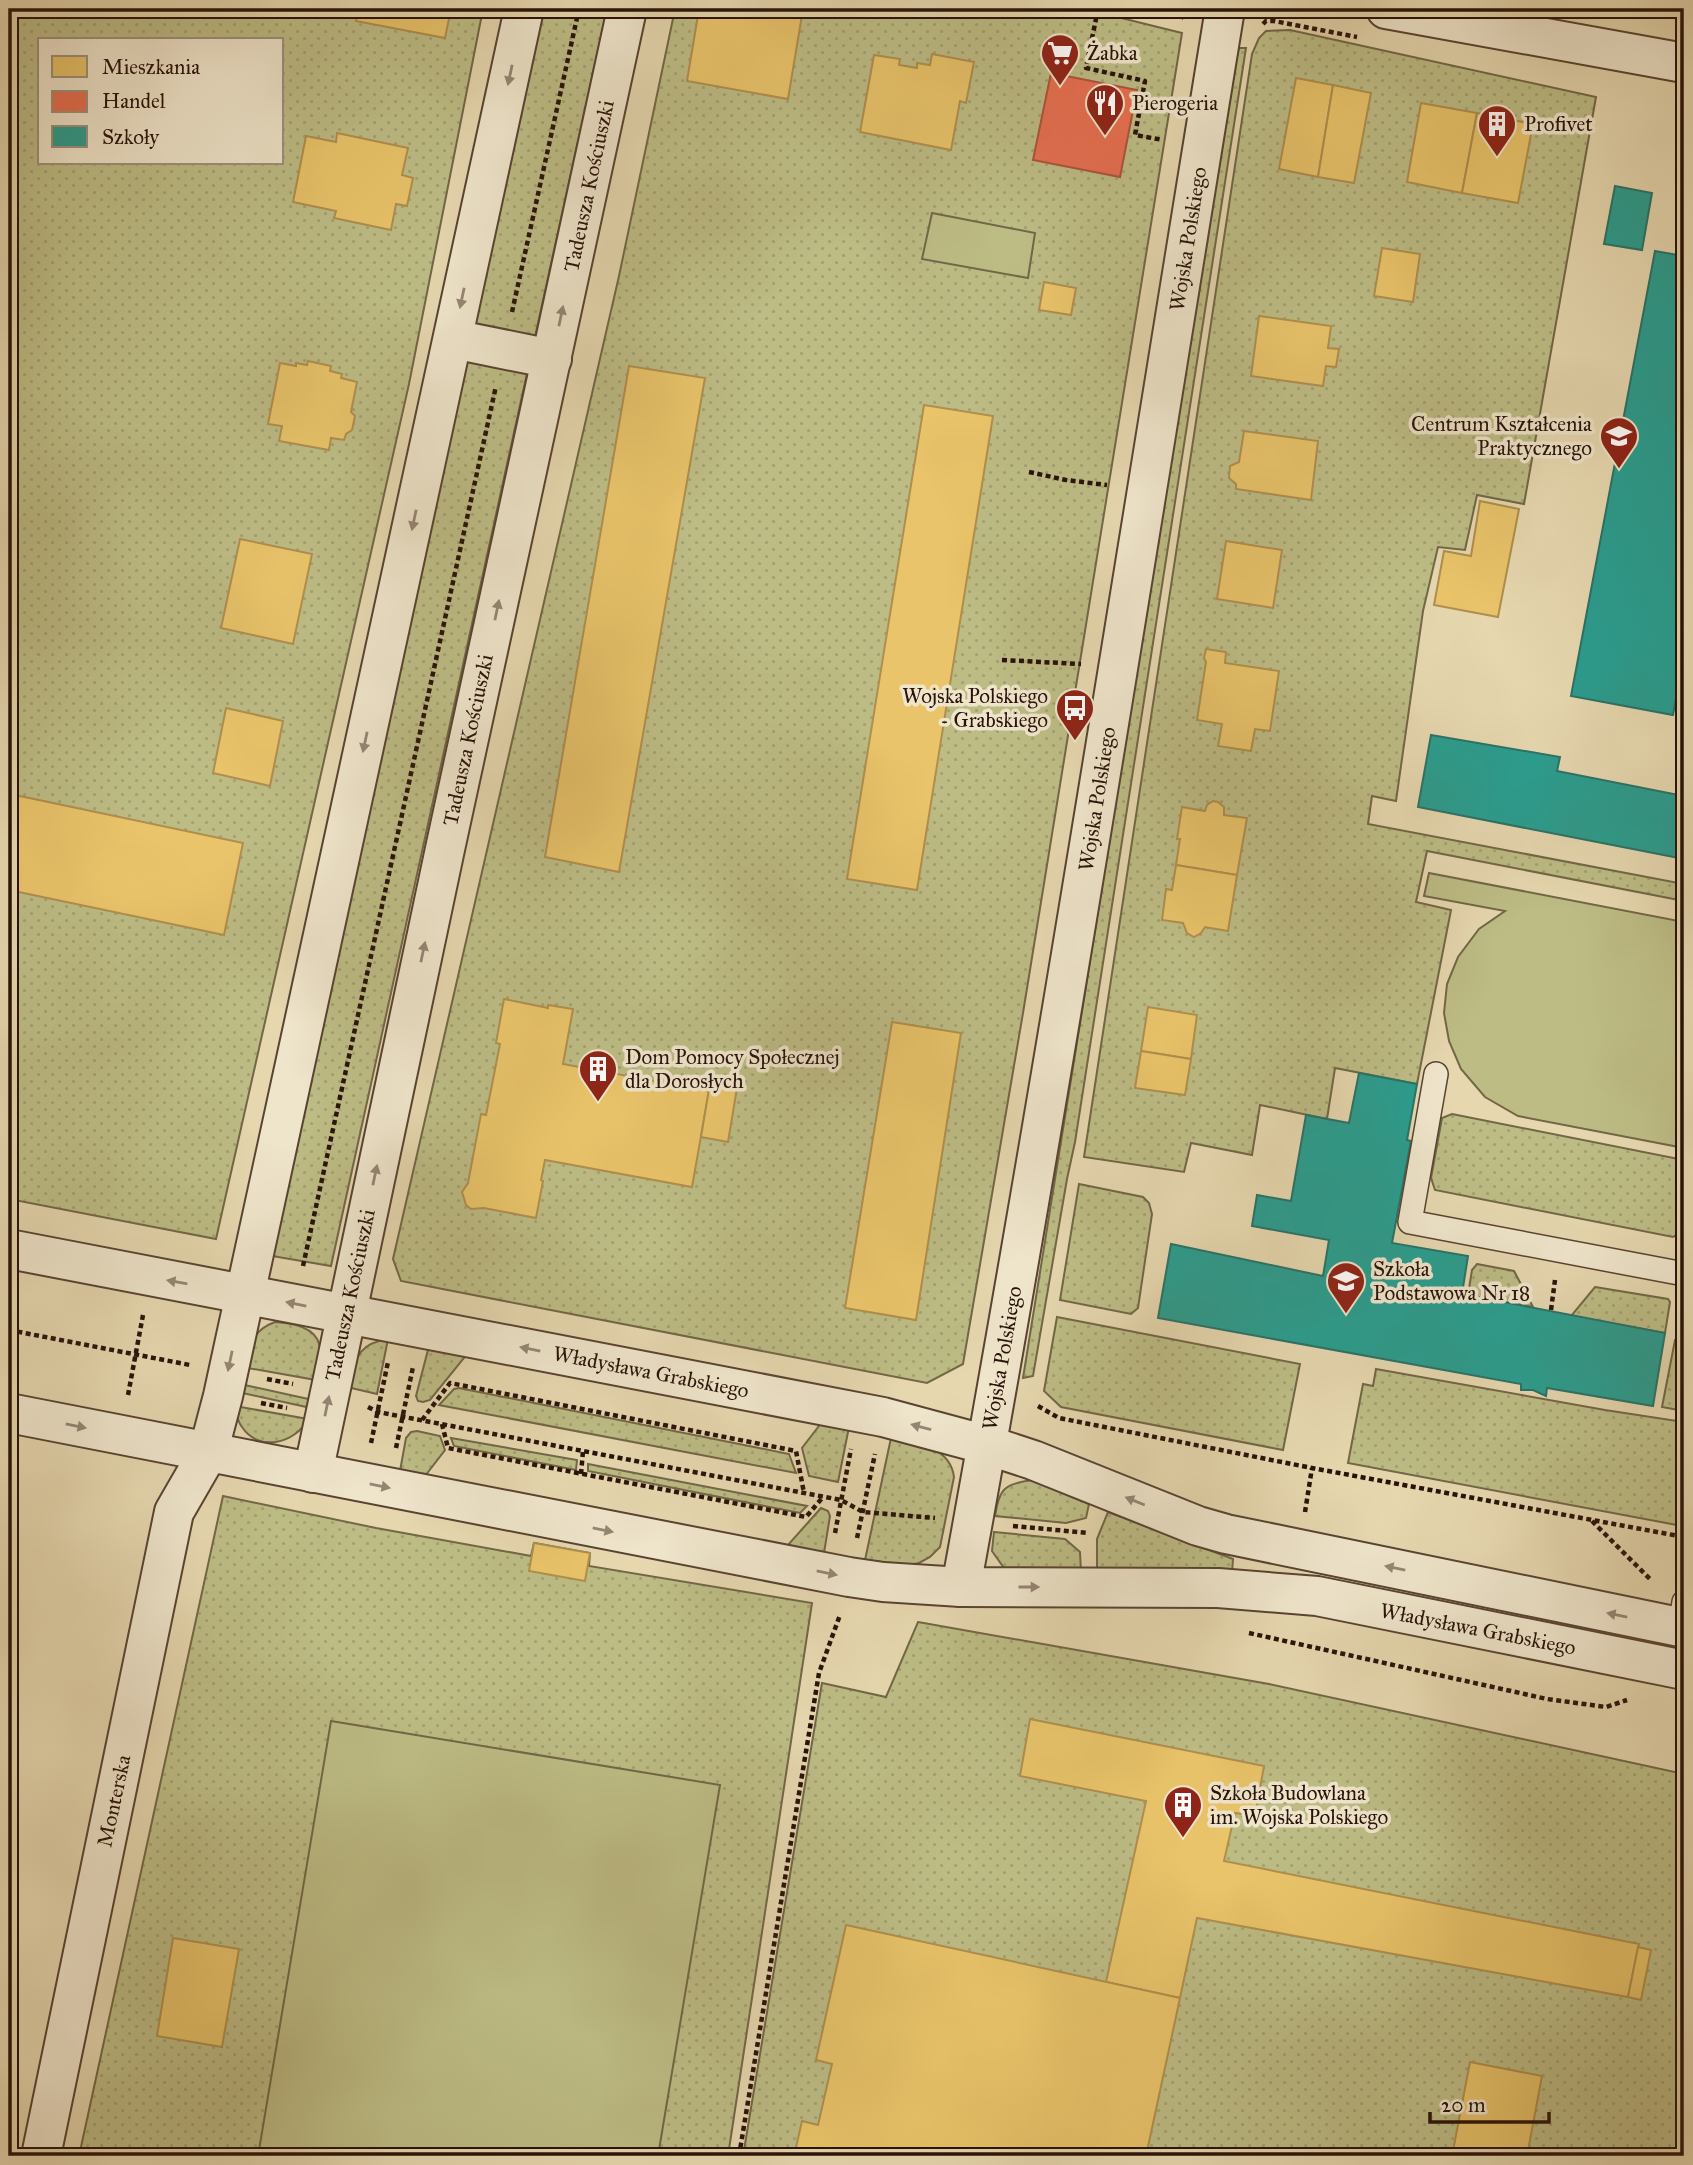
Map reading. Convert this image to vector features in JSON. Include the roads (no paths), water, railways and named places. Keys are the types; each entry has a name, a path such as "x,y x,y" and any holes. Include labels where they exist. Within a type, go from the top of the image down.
{"street":[{"path":"208,1453 223,1396 524,9"},
{"name":"Tadeusza Kościuszki","path":"313,1473 444,849 627,9"},
{"name":"Wojska Polskiego","path":"961,1587 1078,918 1225,9"},
{"path":"1378,24 1684,63"},
{"path":"453,339 552,359"},
{"name":"Władysława Grabskiego","path":"9,1249 871,1415 987,1445 1032,1460 1198,1526 1226,1534 1683,1619"},
{"name":"Władysława Grabskiego","path":"9,1413 883,1582 961,1587 1218,1588 1272,1591 1317,1596 1684,1670"},
{"name":"Monterska","path":"41,2156 174,1511 208,1453"},
{"path":"1272,1591 1279,1545"}],"lane":[{"path":"1436,1074 1410,1222 1684,1274"}],"place":[{"name":"Żabka","path":"1060,87"},
{"name":"Pierogeria","path":"1105,137"},
{"name":"Profivet","path":"1497,158"},
{"name":"Centrum Kształcenia Praktycznego","path":"1619,470"},
{"name":"Wojska Polskiego - Grabskiego","path":"1075,742"},
{"name":"Dom Pomocy Społecznej dla Dorosłych","path":"598,1103"},
{"name":"Szkoła Podstawowa Nr 18","path":"1346,1315"},
{"name":"Szkoła Budowlana im. Wojska Polskiego","path":"1183,1839"}]}
